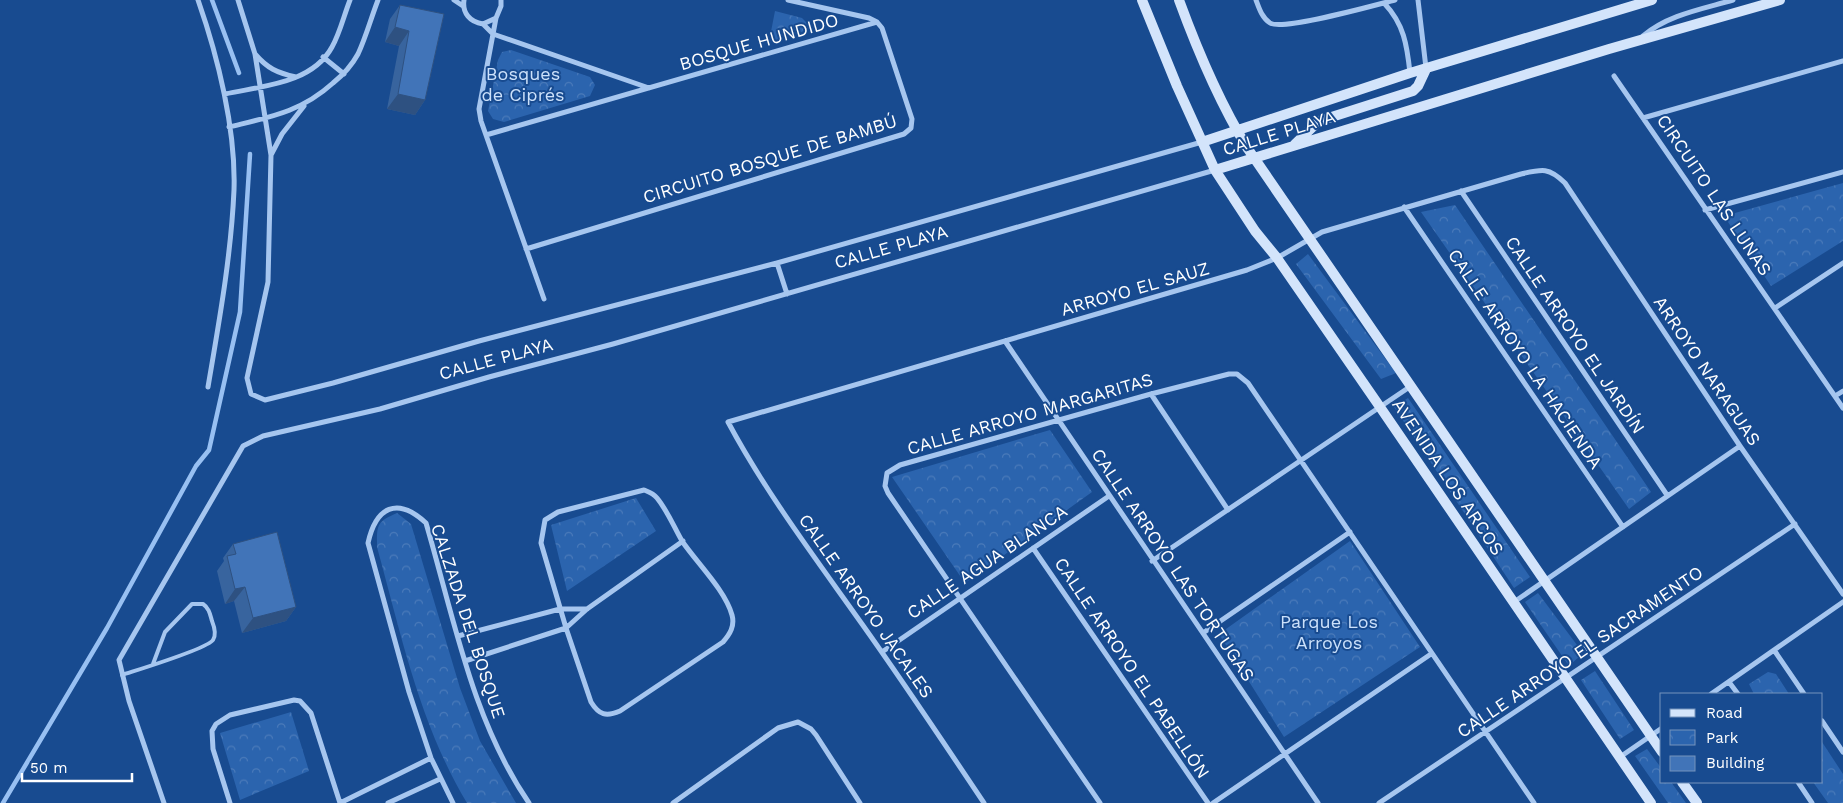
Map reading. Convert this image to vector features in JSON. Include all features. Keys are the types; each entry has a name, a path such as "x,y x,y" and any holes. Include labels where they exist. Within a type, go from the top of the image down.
{"street":[{"path":"198,0 225,94 234,189 226,282 208,387"},
{"path":"238,0 255,54 270,155"},
{"path":"225,94 296,77 310,71 331,48 350,0"},
{"path":"270,155 282,134 306,104 344,74 357,55 378,0"},
{"path":"454,0 464,3 472,21 483,24 493,34 650,88"},
{"path":"501,0 502,6 496,18 479,108 481,121 544,299"},
{"path":"788,0 870,18 877,22"},
{"name":"AVENIDA LOS ARCOS","path":"1142,0 1215,170 1255,231 1277,258 1380,406 1651,803"},
{"name":"AVENIDA LOS ARCOS","path":"1179,0 1211,81 1236,129 1255,159 1660,749"},
{"path":"1256,0 1263,16 1277,25 1295,24 1369,3 1384,3 1395,0"},
{"path":"1295,144 1319,121 1413,91 1418,86 1426,69 1418,0"},
{"name":"CALLE PLAYA","path":"270,155 268,282 247,378 251,394 265,400 479,340 777,263 1202,142 1236,129 1410,73 1652,0"},
{"path":"1638,40 1660,23 1733,0"},
{"name":"CALLE PLAYA","path":"122,675 120,660 243,446 263,436 380,408 787,294 1255,159 1295,144 1638,40 1780,0"},
{"path":"1384,3 1396,17 1405,36 1410,73"},
{"path":"483,24 496,18"},
{"name":"BOSQUE HUNDIDO","path":"486,135 877,22"},
{"name":"CIRCUITO BOSQUE DE BAMBÚ","path":"526,249 904,134 911,128 912,119 882,28 877,22"},
{"path":"255,54 265,66 278,73 296,77"},
{"path":"323,57 344,74"},
{"name":"CIRCUITO LAS LUNAS","path":"1843,61 1643,118 1843,408"},
{"path":"1614,76 1643,118"},
{"path":"229,127 286,113 306,104"},
{"name":"ARROYO EL SAUZ","path":"728,422 1247,270 1277,258 1322,232 1460,191 1544,170"},
{"name":"ARROYO NARAGUAS","path":"1544,170 1551,171 1565,183 1740,446 1843,594"},
{"path":"1705,210 1843,172"},
{"name":"CALLE ARROYO EL JARDÍN","path":"1460,191 1667,494"},
{"name":"CALLE ARROYO LA HACIENDA","path":"1404,208 1623,527"},
{"path":"1774,308 1843,262"},
{"path":"777,263 787,294"},
{"name":"CALLE ARROYO LAS TORTUGAS","path":"1005,341 1152,561 1318,803"},
{"name":"CALLE ARROYO MARGARITAS","path":"1100,803 888,493 885,479 887,473 900,466 1220,375 1237,374 1248,384 1302,460 1431,654 1534,803"},
{"path":"1152,561 1411,386"},
{"path":"1835,396 1843,391"},
{"path":"1151,394 1228,510"},
{"name":"CALLE ARROYO JACALES","path":"728,422 746,454 803,542 882,652 984,803"},
{"path":"1514,602 1623,527 1667,494 1740,446"},
{"path":"644,490 655,495 660,501 683,541 730,608 733,624 728,637 620,712 605,716 591,702 566,628 541,543 542,526 551,516 644,490"},
{"name":"CALLE AGUA BLANCA","path":"882,652 1109,496"},
{"name":"CALZADA DEL BOSQUE","path":"453,803 431,758 409,692 368,544 374,522 391,508 406,509 414,512 426,523 458,636 488,728 502,759 529,803"},
{"name":"CALLE ARROYO EL SACRAMENTO","path":"1379,803 1795,524"},
{"path":"1203,633 1350,532"},
{"path":"466,661 566,628 587,609 683,541"},
{"name":"CALLE ARROYO EL PABELLÓN","path":"1033,548 1208,803"},
{"path":"1712,693 1843,602"},
{"path":"458,636 560,608 587,609"},
{"path":"1774,650 1803,693"},
{"path":"1213,803 1431,654"},
{"path":"122,675 164,803"},
{"path":"1729,682 1737,693"},
{"path":"230,803 212,749 212,731 216,724 230,715 294,700 300,701 311,713 340,803 431,758"},
{"path":"673,803 778,728 798,722 811,728 856,802"},
{"path":"1823,722 1843,752"},
{"path":"1620,757 1660,729"},
{"path":"388,803 440,779"},
{"path":"1683,783 1697,803"},
{"path":"1799,783 1812,803"}],"lane":[{"path":"122,675 207,645 213,639 215,629 207,606 204,604 192,604 165,632 153,664"}],"green space":[{"path":"775,11 802,18 807,23 805,31 769,42"},
{"name":"Bosques de Ciprés","path":"511,50 590,77 595,85 590,96 504,122 493,119 488,111 498,60 502,52"},
{"path":"1843,183 1843,241 1771,286 1724,216"},
{"path":"1455,205 1651,492 1629,509 1421,212"},
{"path":"1308,254 1396,373 1381,379 1296,264"},
{"path":"1408,398 1530,577 1514,588 1394,407"},
{"path":"1050,430 1092,492 965,583 892,477"},
{"path":"636,498 656,531 567,591 551,525"},
{"path":"397,513 411,524 460,688 480,741 516,803 467,803 436,742 413,678 377,547 379,525 385,519"},
{"name":"Parque Los Arroyos","path":"1350,541 1420,647 1284,737 1219,634"},
{"path":"1538,593 1583,653 1569,666 1525,602"},
{"path":"1595,671 1634,730 1620,739 1581,680"},
{"path":"1768,672 1776,674 1788,693 1754,693 1749,684"},
{"path":"291,712 309,771 240,800 220,733"},
{"path":"1823,744 1843,774 1843,803 1828,803 1814,783 1823,783"},
{"path":"1647,749 1660,766 1660,783 1672,783 1686,803 1668,803 1635,756"}],"building":[{"path":"400,5 444,14 425,100 398,94 409,31 395,27"},
{"path":"277,532 296,607 253,618 245,587 235,589 227,556 236,554 233,544"}],"waterway":[{"path":"212,0 239,73"},
{"path":"3,803 107,628 196,466 209,450 240,312 250,154"}]}
